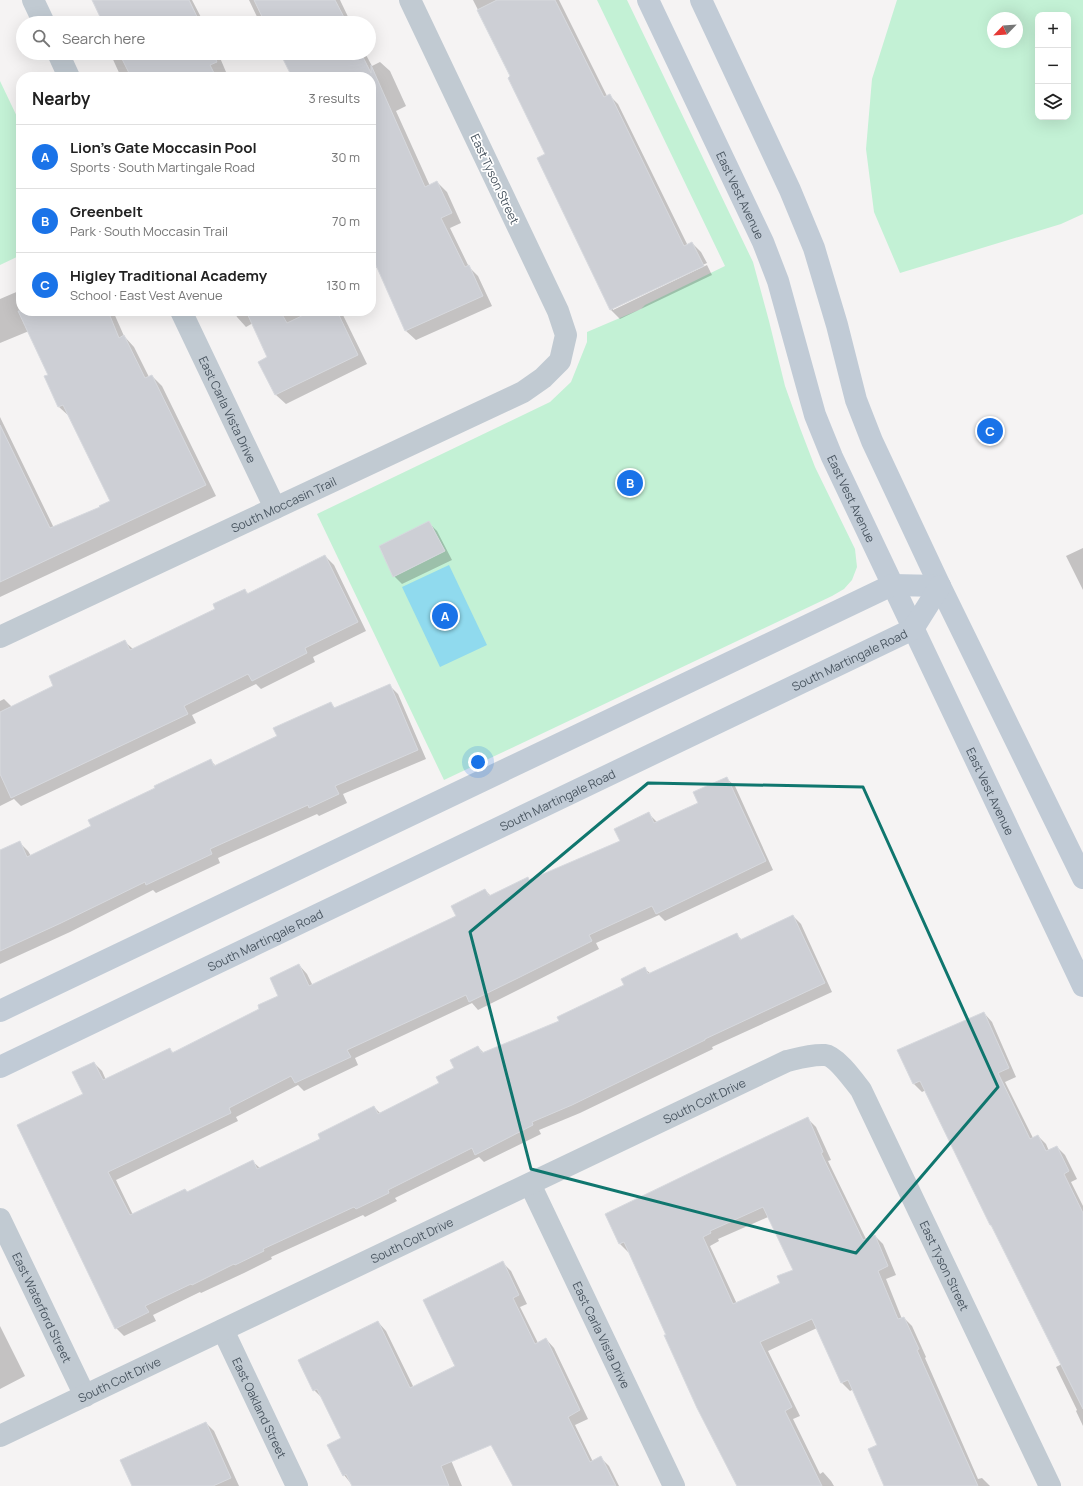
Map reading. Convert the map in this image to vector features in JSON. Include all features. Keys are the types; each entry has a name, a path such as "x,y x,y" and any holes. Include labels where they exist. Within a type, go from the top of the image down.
{"street":[{"path":"33,0 41,16"},
{"name":"East Tyson Street","path":"410,0 558,311 566,335 560,361"},
{"name":"East Vest Avenue","path":"648,0 763,242 778,281 815,415 832,457 1083,986"},
{"path":"700,0 790,190 814,248 837,325 856,400 872,441 940,586 1083,878"},
{"path":"61,60 67,72"},
{"name":"East Carla Vista Drive","path":"183,316 275,508"},
{"name":"South Moccasin Trail","path":"0,637 523,392 543,378 560,361"},
{"path":"0,1011 892,585 940,586"},
{"name":"South Martingale Road","path":"0,1067 913,629 940,586"},
{"name":"East Tyson Street","path":"827,1055 844,1068 861,1090 1050,1486"},
{"name":"South Colt Drive","path":"0,1436 787,1061 807,1056 827,1055"},
{"name":"East Carla Vista Drive","path":"530,1184 674,1486"},
{"name":"East Waterford Street","path":"0,1219 85,1396"},
{"name":"East Oakland Street","path":"223,1330 297,1486"}],"highlighted area":[{"path":"648,783 863,787 998,1087 856,1253 531,1169 470,932"}],"green space":[{"path":"597,0 627,0 753,262 785,386 815,467 855,549 857,567 852,580 844,589 832,596 444,780 317,514 550,402 571,382 587,342 587,332 641,309 645,305 725,266"},
{"path":"897,0 1083,0 1083,214 1061,224 900,273 874,212 866,149 872,79"},
{"path":"0,81 16,115 16,257 0,265"}],"water":[{"path":"449,565 487,645 440,667 402,587"}],"building":[{"path":"92,0 189,0 197,16 100,16"},
{"path":"254,0 335,0 343,16 262,16"},
{"path":"497,0 555,0 604,97 610,94 684,246 692,242 704,266 610,310 537,158 545,154 508,78 510,76 477,10"},
{"path":"122,60 216,60 217,62 210,65 214,72 128,72"},
{"path":"284,60 364,60 370,72 290,72"},
{"path":"371,65 374,72 371,72"},
{"path":"376,76 425,187 437,181 452,213 441,218 465,267 469,265 483,296 405,331 376,265"},
{"path":"20,316 110,316 119,338 124,335 145,378 152,375 206,485 0,582 0,425 50,528 100,507 99,506 110,501 63,405 58,407 44,376 48,375"},
{"path":"248,316 283,316 287,323 302,316 339,316 358,355 275,395 258,362 267,357"},
{"path":"429,521 445,551 393,577 379,546"},
{"path":"325,555 358,622 305,648 307,653 252,681 248,674 184,706 188,714 11,798 0,774 0,712 53,686 49,676 125,640 130,650 215,609 213,604 245,589 247,594"},
{"path":"390,684 418,750 335,786 339,794 309,808 308,805 210,849 212,854 146,885 145,882 0,951 0,850 20,841 27,857 91,826 88,820 155,788 154,786 211,759 214,766 277,736 273,728 331,702 334,708"},
{"path":"727,777 766,861 656,914 652,906 589,935 592,941 516,979 469,1002 466,995 347,1050 351,1057 295,1083 291,1076 229,1108 231,1113 108,1172 130,1215 185,1189 187,1192 253,1160 257,1169 320,1139 318,1134 374,1106 378,1114 439,1083 436,1077 454,1068 450,1060 478,1046 482,1053 559,1021 557,1017 624,985 621,979 645,967 648,974 737,933 740,940 793,915 825,983 705,1039 572,1105 532,1122 533,1125 475,1155 472,1148 388,1190 389,1193 356,1209 354,1207 263,1249 264,1251 235,1265 234,1264 145,1306 149,1312 115,1329 17,1125 83,1094 72,1072 94,1062 103,1080 170,1048 172,1053 259,1009 258,1005 278,996 270,978 299,964 309,986 456,916 451,906 485,889 489,896 528,877 529,880 620,841 614,829 649,812 654,823 698,803 693,792"},
{"path":"984,1012 1009,1068 998,1073 1030,1139 1038,1135 1046,1151 1057,1146 1069,1171 1064,1174 1083,1213 1083,1409 990,1225 920,1081 913,1084 897,1050"},
{"path":"808,1117 823,1152 821,1153 863,1240 875,1235 888,1266 878,1271 898,1319 904,1317 919,1349 917,1350 978,1486 884,1486 868,1449 877,1445 848,1380 841,1383 812,1319 760,1342 792,1407 785,1411 822,1486 737,1486 697,1408 624,1242 619,1244 605,1214","holes":["763,1207 793,1270 777,1276 780,1283 733,1304 703,1237 711,1233 710,1231"]},
{"path":"503,1261 519,1295 513,1298 535,1344 546,1338 580,1410 568,1417 590,1462 601,1456 616,1486 513,1486 491,1445 441,1466 449,1486 352,1486 346,1474 343,1476 327,1445 341,1438 317,1389 313,1391 298,1360 378,1321 410,1388 455,1366 423,1300"},
{"path":"206,1422 231,1478 213,1486 132,1486 120,1460"}],"place":[{"name":"Higley Traditional Academy","path":"990,431"},
{"name":"Greenbelt","path":"630,483"},
{"name":"Lion's Gate Moccasin Pool","path":"445,616"}]}
